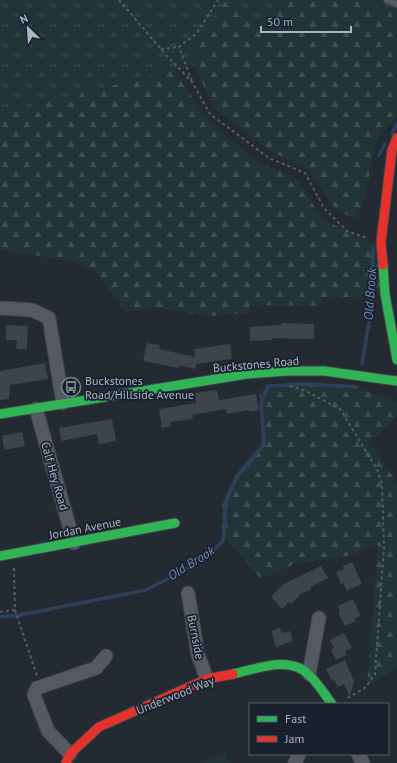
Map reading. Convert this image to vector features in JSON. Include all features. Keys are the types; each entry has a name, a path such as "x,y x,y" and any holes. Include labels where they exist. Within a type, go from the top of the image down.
{"street":[{"path":"397,138 392,150 381,242 386,299 397,360"},
{"path":"0,308 32,310 48,318 63,403"},
{"name":"Buckstones Road","path":"0,414 247,374 324,371 397,381"},
{"name":"Calf Hey Road","path":"36,409 74,543"},
{"name":"Jordan Avenue","path":"0,556 175,523"},
{"name":"Burnside","path":"188,593 198,655 207,679"},
{"path":"309,674 319,618"},
{"path":"68,759 48,731 34,695 37,688 96,668 106,656"},
{"name":"Underwood Way","path":"68,759 99,727 207,679 280,664 296,666 309,674 336,703"}],"lane":[{"path":"387,0 397,4"}],"path":[{"path":"119,0 161,49 192,82"},
{"path":"161,49 179,46 197,33 218,0"},
{"path":"179,46 192,82 210,114 269,158 305,173 324,208 347,232 381,242"},
{"path":"287,385 306,391 340,409 377,469 382,484 384,547 375,674 366,687 336,703"},
{"path":"14,553 15,610 38,679 37,688"},
{"path":"0,612 15,610"}],"green space":[{"path":"0,0 397,0 397,117 386,128 218,60 0,114"},
{"path":"271,0 355,0 397,12 397,113 375,144 365,197 356,220 335,208 308,169 270,151 212,107 199,75 193,48 225,1 266,39 275,19"},
{"path":"174,70 207,119 258,162 297,179 323,220 377,245 381,295 360,297 323,297 322,306 249,305 250,313 208,316 156,307 125,312 97,273 73,261 0,250 0,114"},
{"path":"303,382 351,386 397,402 397,416 370,442 397,483 397,666 374,684 367,685 378,546 376,544 349,556 294,564 261,579 221,533 222,500 232,480 262,441 259,386"},
{"path":"225,752 230,763 199,763"}],"building":[{"path":"281,323 314,324 314,339 272,338 272,340 250,341 250,327 281,325"},
{"path":"6,325 28,326 27,349 16,349 17,340 6,340"},
{"path":"147,343 160,345 159,349 195,357 194,349 230,344 232,359 196,364 195,369 179,365 179,368 143,361"},
{"path":"45,363 48,379 10,385 9,399 0,400 0,371"},
{"path":"217,390 219,400 256,394 259,410 249,412 249,410 227,414 226,409 192,415 193,419 170,422 171,426 162,428 159,409 196,403 195,393"},
{"path":"112,419 116,441 99,444 97,434 61,441 59,428"},
{"path":"22,432 25,446 4,450 2,436"},
{"path":"352,562 362,584 347,591 343,583 341,584 336,572 344,569 343,566"},
{"path":"321,566 328,578 301,594 291,604 289,602 282,609 271,597 282,585"},
{"path":"353,599 361,616 354,619 356,621 345,626 338,613 340,612 338,606"},
{"path":"280,628 282,633 290,631 293,641 276,647 271,631"},
{"path":"344,633 352,648 345,651 347,655 336,660 331,650 334,648 330,640"},
{"path":"345,660 354,681 350,697 344,684 338,687 334,680 332,681 326,669"}],"waterway":[{"name":"Old Brook","path":"392,134 397,124"},
{"name":"Old Brook","path":"379,155 385,144"},
{"name":"Old Brook","path":"362,364 371,310 373,248"},
{"name":"Old Brook","path":"0,617 20,615 146,590 183,571 210,554 223,541 225,504 238,475 264,445 261,403 268,386 305,384 357,387"}],"traffic: fast":[{"path":"383,265 385,294 397,360"},
{"path":"0,414 247,374 287,371 324,371 397,381"},
{"path":"0,556 175,523"},
{"path":"233,674 272,665 292,666 301,669 309,675 331,703"}],"traffic: jam":[{"path":"383,265 381,242 392,150 397,138"},
{"path":"66,763 70,754 99,727 207,679 233,674"}],"place":[{"name":"Buckstones Road/Hillside Avenue","path":"71,387"}]}
